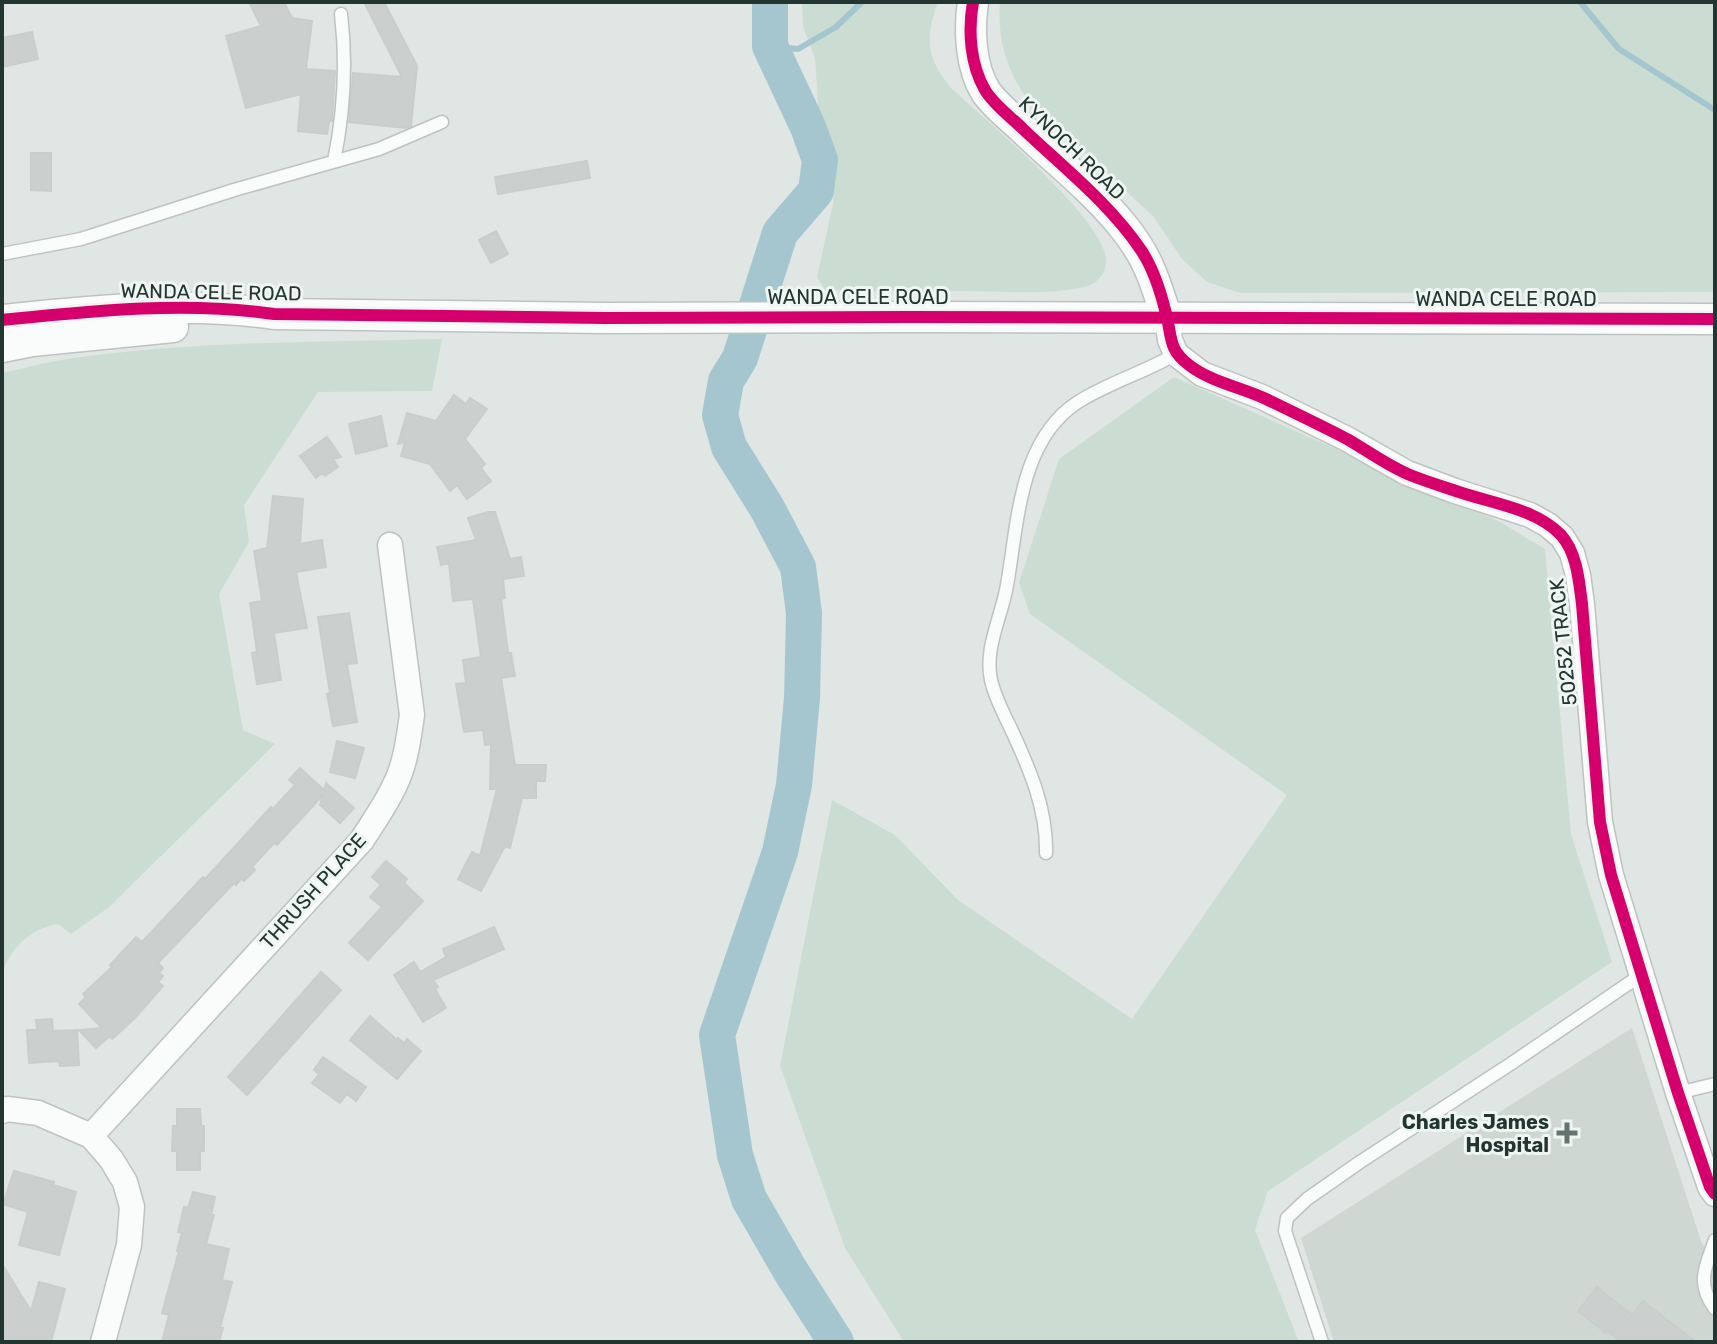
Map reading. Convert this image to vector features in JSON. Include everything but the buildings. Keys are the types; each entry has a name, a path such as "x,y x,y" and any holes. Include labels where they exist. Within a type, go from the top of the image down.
{"street":[{"name":"KYNOCH ROAD","path":"973,2 970,44 986,91 1122,224 1143,253 1167,319"},
{"name":"WANDA CELE ROAD","path":"2,320 107,310 225,309 274,314 605,318 1715,319"},
{"name":"WANDA CELE ROAD","path":"2,347 32,341 248,320 274,314"},
{"path":"1167,319 1176,354"},
{"name":"50252 TRACK","path":"1176,354 1202,374 1262,397 1407,473 1530,515 1562,537 1572,553 1582,604 1600,822 1611,875 1678,1093 1715,1194"},
{"name":"THRUSH PLACE","path":"91,1136 362,840 388,801 401,771 412,715 390,545"},
{"path":"2,1111 38,1113 91,1136 111,1159 125,1182 132,1207 129,1245 103,1342"}],"lane":[{"path":"334,161 342,119 344,85 345,49 341,14"},
{"path":"2,254 81,239 234,190 379,149 442,122"},
{"path":"1046,853 1046,834 1037,790 997,702 990,678 989,657 1005,596 1022,494 1037,451 1060,418 1076,403 1176,354"},
{"path":"1322,1342 1285,1231 1287,1218 1292,1211 1360,1162 1641,975"},
{"path":"1678,1093 1715,1084"},
{"path":"1715,1240 1703,1282 1705,1293 1715,1309"}],"shaded area":[{"name":"Charles James Hospital","path":"1632,1028 1702,1244 1715,1255 1715,1342 1334,1342 1301,1238"}],"green space":[{"path":"802,2 938,2 930,37 932,57 937,67 951,88 1042,172 1089,224 1103,247 1106,264 1100,278 1088,286 1043,292 825,289 817,277 833,204 834,181 819,120 815,58 803,27"},
{"path":"1000,2 1715,2 1715,292 1240,293 1207,282 1182,259 1153,216 1030,103 1005,55 1000,29"},
{"path":"442,339 432,391 318,392 244,505 249,542 219,594 243,730 275,744 108,908 71,934 58,924 30,935 16,948 2,975 2,373 65,359 166,348"},
{"path":"1174,377 1500,522 1545,549 1571,834 1612,962 1268,1191 1255,1230 1299,1342 904,1342 845,1248 780,1066 832,800 895,835 958,900 1132,1019 1287,795 1030,614 1019,583 1059,459"}],"waterway":[{"path":"770,2 770,46 820,160 816,191 780,233 740,358 726,381 720,415 729,447 767,508 798,567 804,613 802,698 794,785 780,852 717,1035 735,1155 749,1199 836,1342"},
{"path":"770,46 798,49 836,27 862,2"},
{"path":"1580,2 1619,49 1715,110"}],"cycle path":[{"path":"973,2 972,47 976,69 985,90 998,106 1100,201 1141,250 1160,292 1172,344 1183,360 1207,376 1266,399 1337,434 1402,471 1538,518 1566,542 1574,559 1580,586 1600,822 1611,875 1678,1093 1715,1194"},
{"path":"2,320 172,308 274,314 605,318 1715,319"}],"place":[{"name":"Charles James Hospital","path":"1567,1133"}]}
